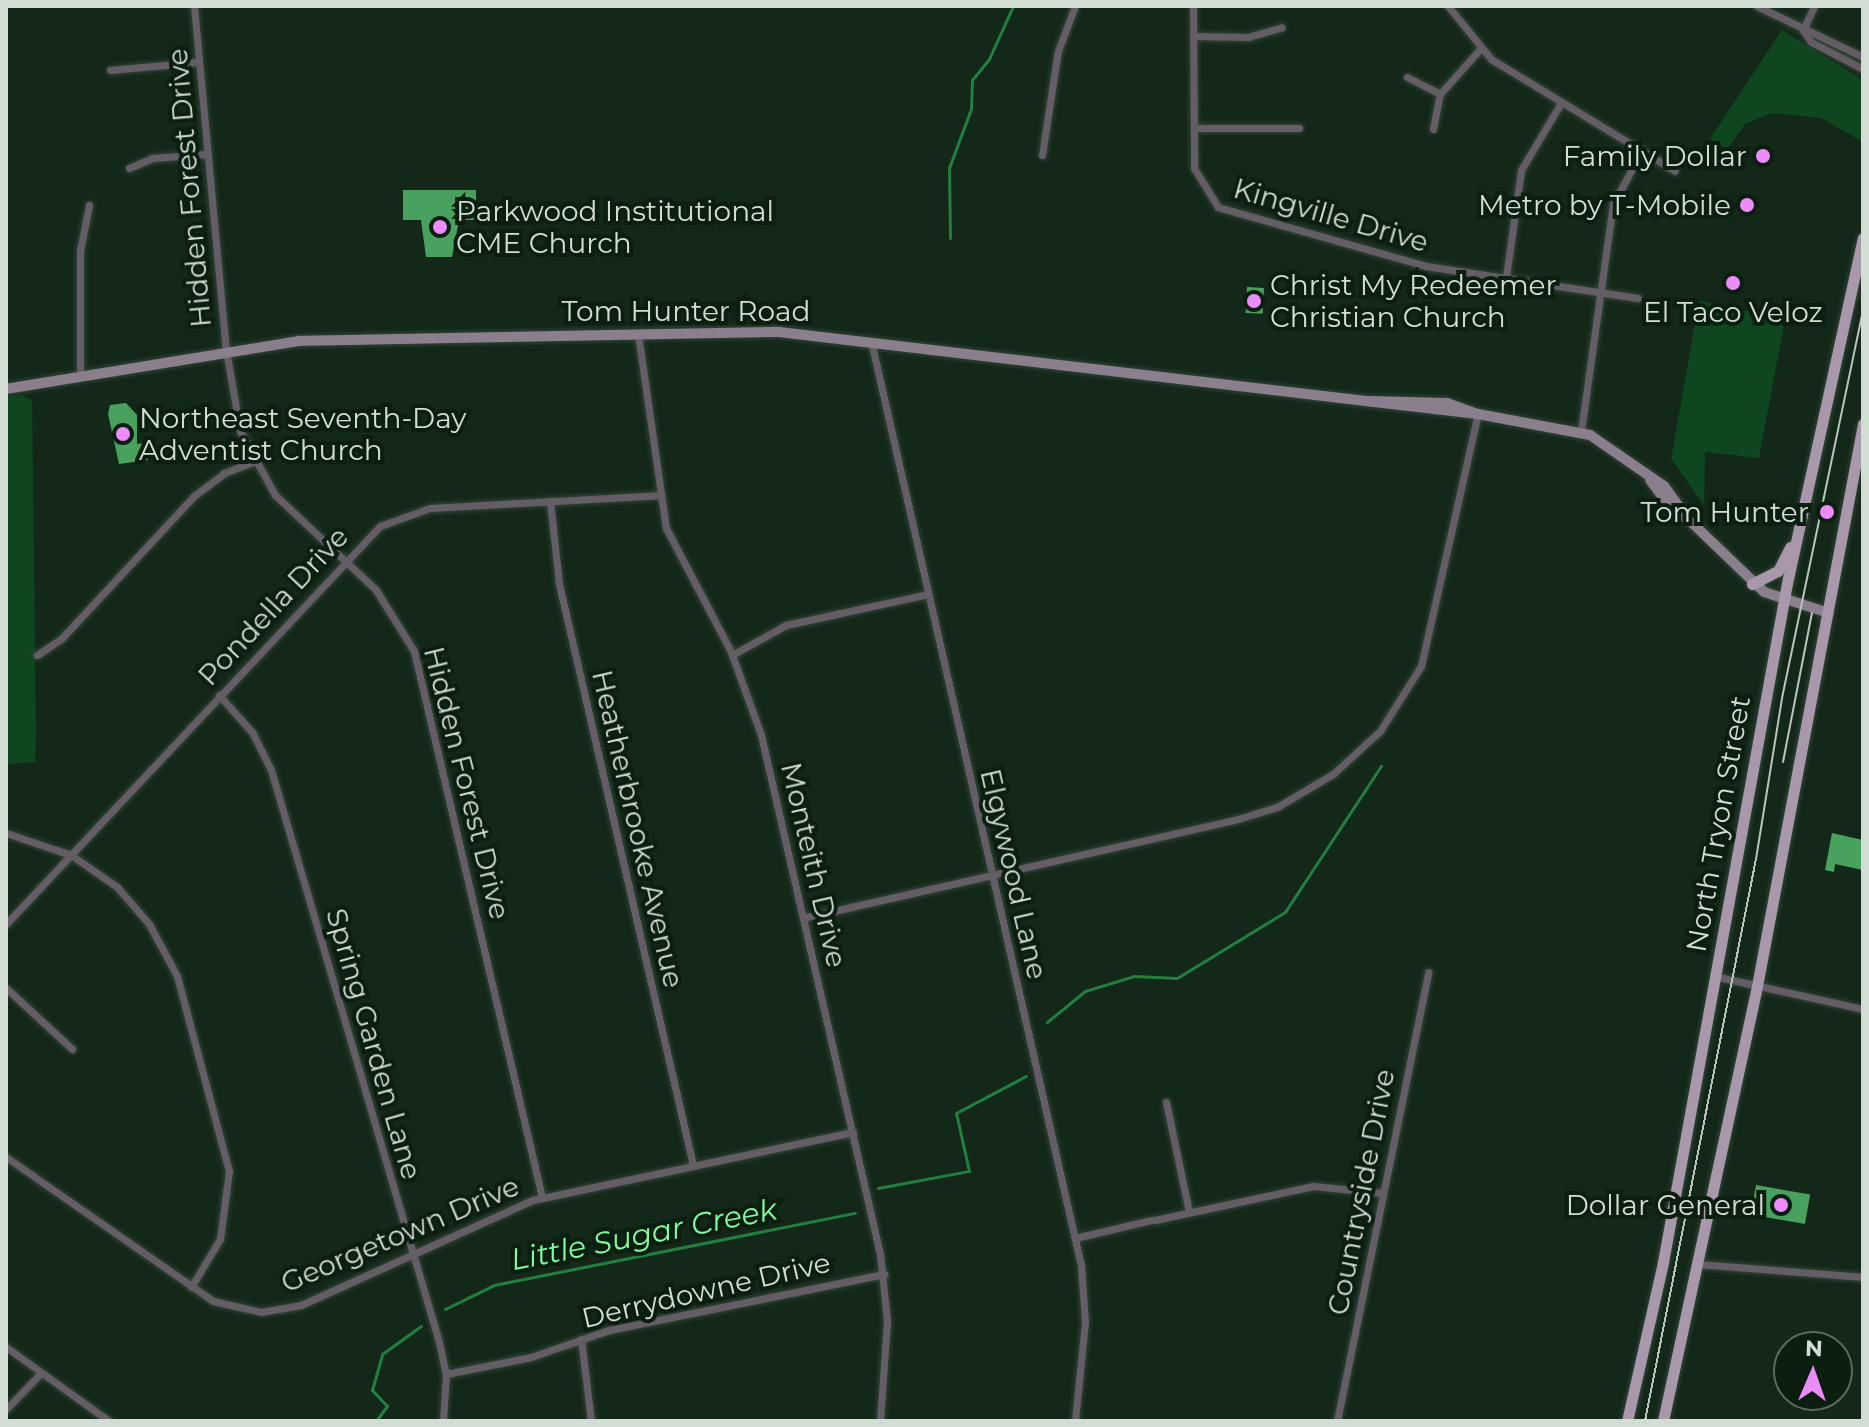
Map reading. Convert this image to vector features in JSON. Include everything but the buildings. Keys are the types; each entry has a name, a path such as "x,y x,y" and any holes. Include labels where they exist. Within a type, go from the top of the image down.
{"main road":[{"name":"North Tryon Street","path":"1627,1421 1797,532 1863,238"},
{"path":"1663,1421 1757,986 1859,468 1863,424"},
{"path":"1752,584 1778,571 1797,532"}],"street":[{"name":"Hidden Forest Drive","path":"194,6 226,350 253,462 275,496 391,609 422,674 542,1197"},
{"path":"1042,155 1058,51 1075,6"},
{"name":"Kingville Drive","path":"1193,6 1196,177 1211,201 1226,212 1426,266 1638,298"},
{"path":"1448,6 1479,50 1640,154 1675,171"},
{"path":"1757,6 1803,30 1811,42 1863,69"},
{"path":"1803,30 1814,6"},
{"path":"1193,36 1248,37 1282,27"},
{"path":"1803,30 1816,29 1863,57"},
{"path":"1433,129 1440,94 1479,50"},
{"path":"110,70 198,62"},
{"path":"1407,77 1440,94"},
{"path":"1506,277 1521,170 1561,103"},
{"path":"1194,128 1299,128"},
{"path":"129,168 152,158 207,154"},
{"path":"1581,431 1615,195 1640,154"},
{"path":"80,376 80,251 89,205"},
{"name":"Tom Hunter Road","path":"6,389 226,350 325,339 779,332 871,339 1478,414 1581,431 1622,453 1650,480 1675,513 1688,519 1752,584 1784,600 1829,613"},
{"name":"Monteith Drive","path":"638,334 659,495 672,542 732,655 763,745 853,1132 884,1274 887,1338 880,1421"},
{"name":"Elgywood Lane","path":"871,339 1075,1238 1085,1322 1075,1421"},
{"path":"803,918 1251,816 1311,789 1353,758 1392,715 1428,648 1478,414"},
{"path":"37,655 61,639 194,496 224,473 253,462"},
{"name":"Pondella Drive","path":"6,924 344,560 380,526 405,513 659,495"},
{"name":"Heatherbrooke Avenue","path":"550,501 559,584 693,1165"},
{"path":"732,655 786,625 928,594"},
{"name":"Spring Garden Lane","path":"219,695 252,732 271,770 446,1374 443,1421"},
{"path":"6,833 71,855 117,887 149,924 185,1002 229,1185 220,1239 191,1287"},
{"name":"Countryside Drive","path":"1337,1421 1428,972"},
{"path":"1714,976 1863,1009"},
{"path":"6,988 72,1049"},
{"path":"1166,1102 1189,1212"},
{"name":"Georgetown Drive","path":"6,1157 191,1287 237,1309 285,1310 542,1197 853,1132"},
{"path":"1075,1238 1313,1186 1383,1193"},
{"path":"1698,1264 1863,1277"},
{"name":"Derrydowne Drive","path":"446,1374 581,1339 884,1274"},
{"path":"581,1339 591,1421"},
{"path":"6,1347 109,1421"},
{"path":"6,1409 41,1373"}],"green space":[{"path":"1782,30 1863,80 1863,142 1821,118 1772,113 1745,124 1727,149 1710,139"},
{"path":"1699,301 1785,319 1759,458 1705,452 1704,505 1671,459"},
{"path":"22,395 32,400 36,739 35,762 6,764 6,396"}],"waterway":[{"path":"950,238 949,168 971,109 972,80 989,59 1013,6"},
{"name":"Little Sugar Creek","path":"1047,1022 1085,991 1134,976 1177,978 1285,912 1381,766"},
{"name":"Little Sugar Creek","path":"878,1188 969,1171 956,1113 1026,1076"},
{"name":"Little Sugar Creek","path":"445,1309 494,1285 855,1213"},
{"name":"Little Sugar Creek","path":"376,1421 387,1406 372,1390 382,1354 421,1326"}],"tram line":[{"path":"1645,1421 1756,859 1782,698 1863,311"},
{"path":"1783,762 1812,613"}],"place":[{"name":"Family Dollar","path":"1763,156"},
{"name":"Metro by T-Mobile","path":"1747,205"},
{"name":"Parkwood Institutional CME Church","path":"440,227"},
{"name":"El Taco Veloz","path":"1733,283"},
{"name":"Christ My Redeemer Christian Church","path":"1254,301"},
{"name":"Northeast Seventh-Day Adventist Church","path":"123,434"},
{"name":"Tom Hunter","path":"1827,512"},
{"name":"Dollar General","path":"1781,1205"}]}
